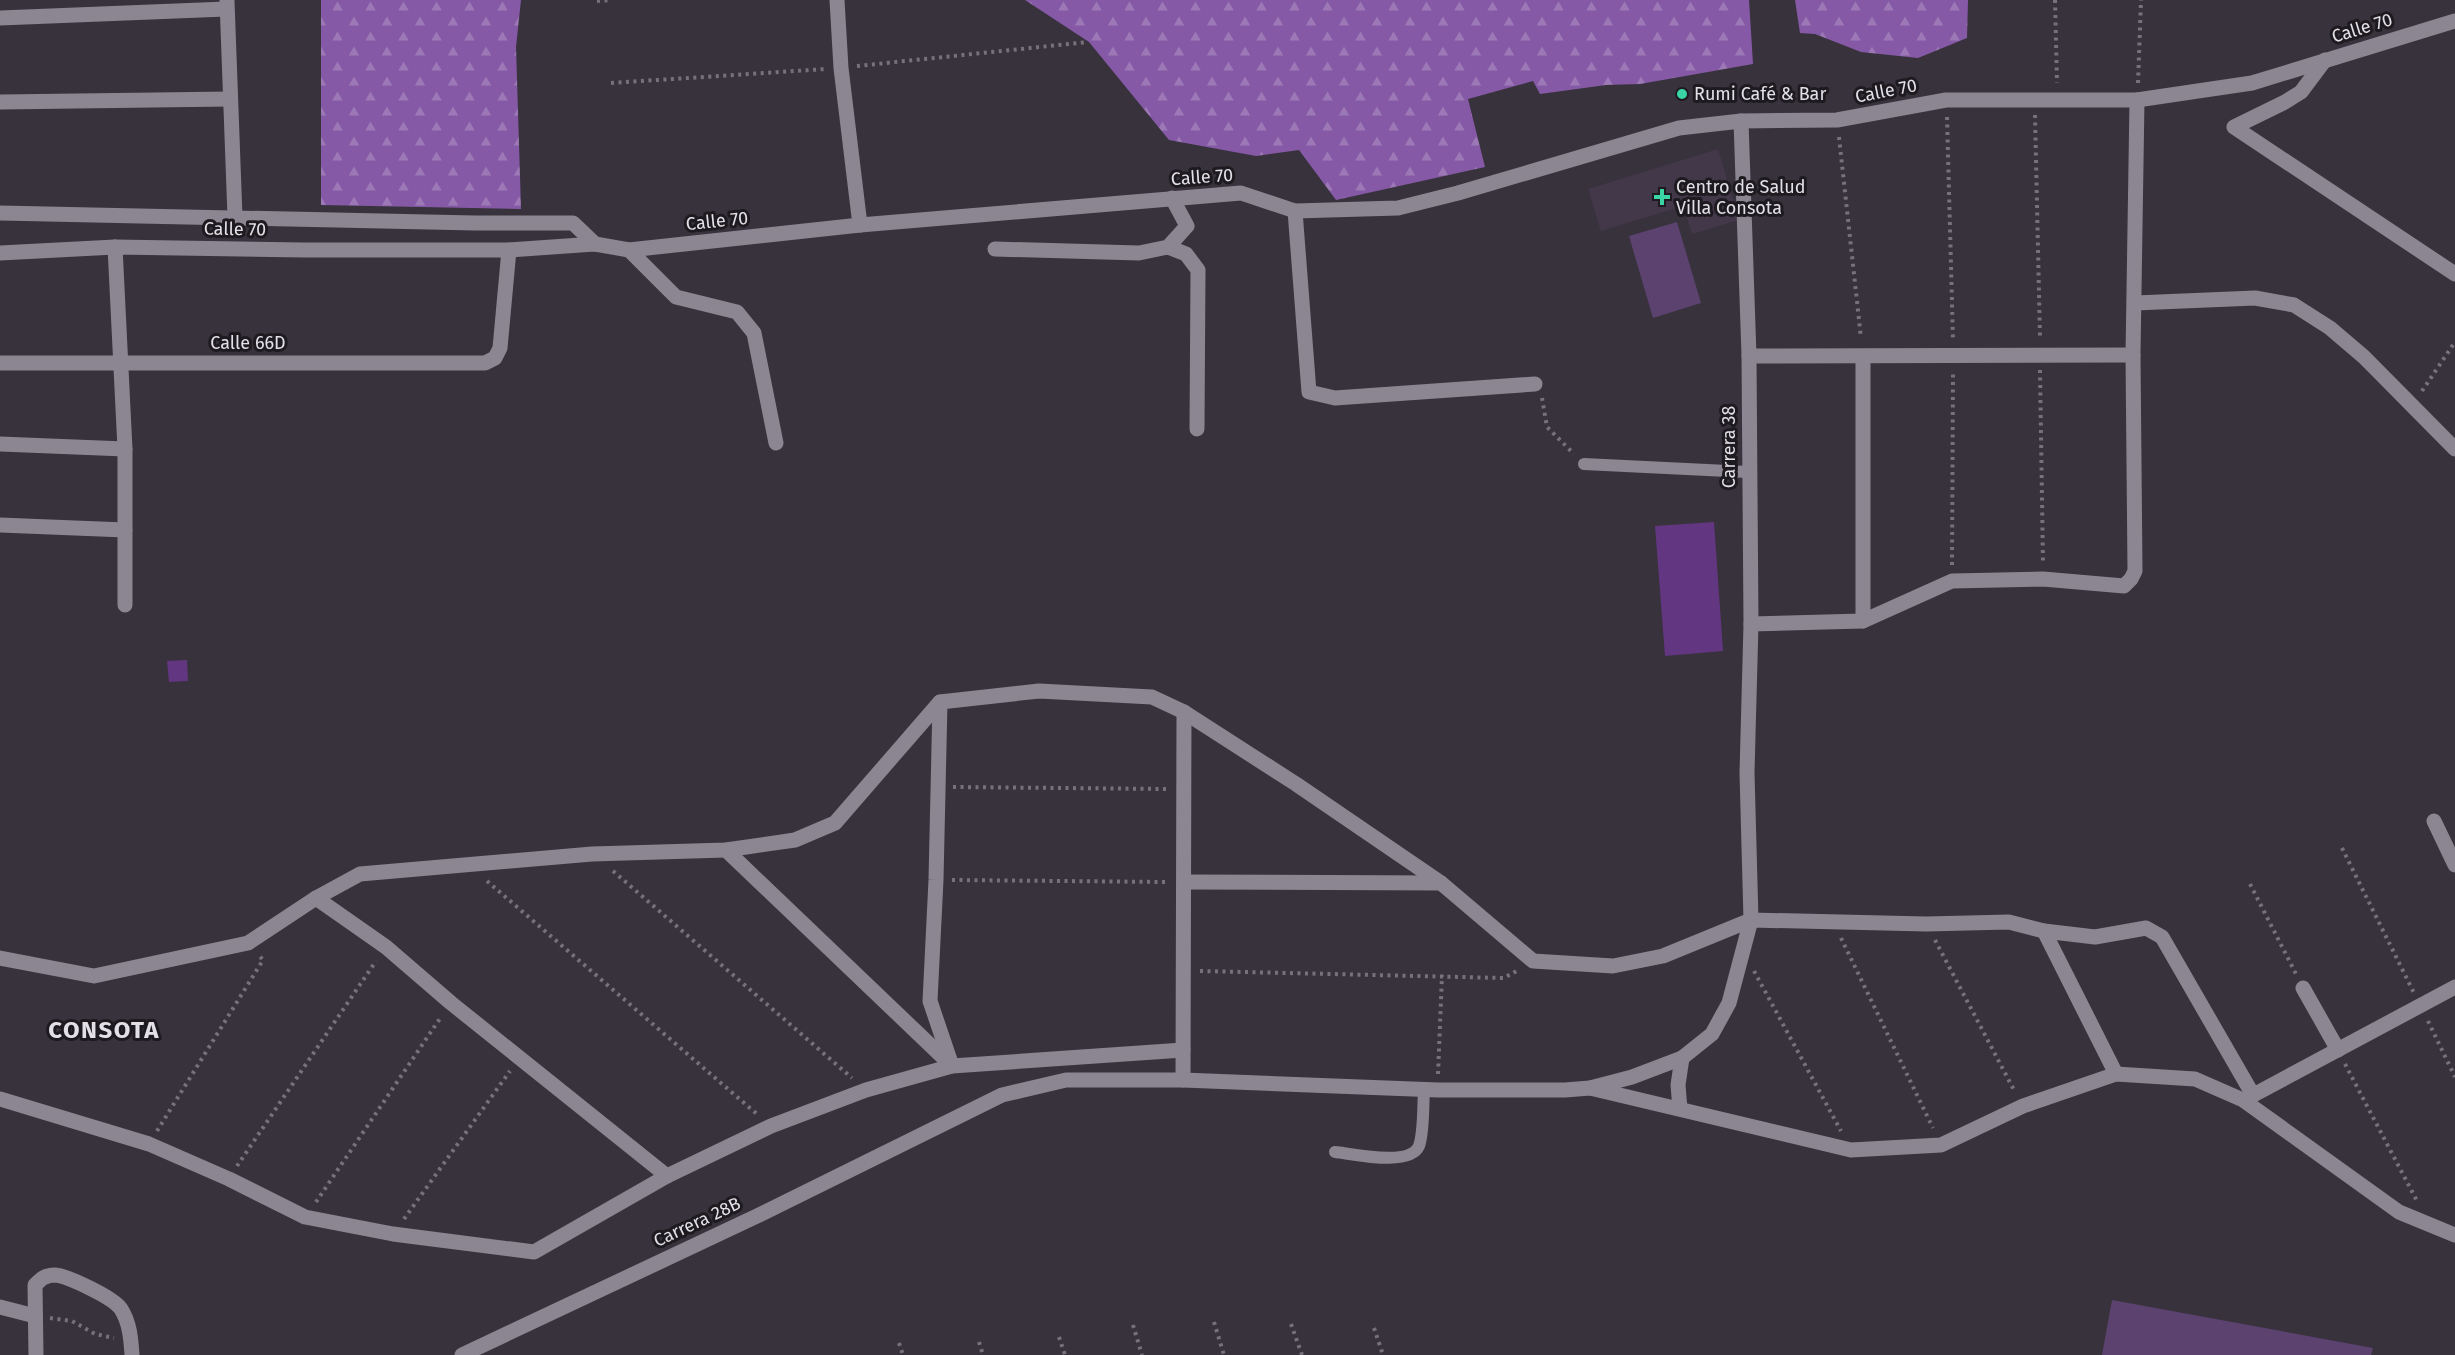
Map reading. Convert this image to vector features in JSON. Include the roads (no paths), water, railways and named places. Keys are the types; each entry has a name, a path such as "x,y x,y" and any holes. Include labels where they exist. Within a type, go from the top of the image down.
{"street":[{"path":"837,0 841,68 860,225"},
{"path":"0,18 226,5 235,217"},
{"name":"Calle 70","path":"0,253 115,247 509,250 595,244 629,250 860,225 1241,193 1295,211 1398,208 1458,193 1679,128 1741,121 1837,120 1946,100 2137,100 2252,83 2455,21"},
{"path":"2325,60 2301,92 2234,127 2455,274"},
{"path":"0,102 230,99"},
{"path":"1751,624 1863,621 1952,581 2043,579 2124,586 2131,579 2135,571 2133,355 2137,100"},
{"name":"Carrera 38","path":"1590,1088 1632,1077 1682,1058 1712,1034 1729,1003 1751,920 1747,773 1751,624 1748,472 1749,356 1741,121"},
{"path":"1168,247 1187,226 1172,198"},
{"path":"1295,211 1309,392 1335,398 1535,384"},
{"path":"0,213 573,223 595,244"},
{"path":"115,247 124,449 125,605"},
{"path":"995,249 1139,253 1168,247 1186,254 1198,270 1197,429"},
{"name":"Calle 66D","path":"0,363 486,363 495,358 500,348 509,250"},
{"path":"629,250 676,297 737,312 754,333 776,442"},
{"path":"2135,303 2255,298 2294,305 2330,328 2364,357 2455,449"},
{"path":"1749,356 2133,355"},
{"path":"1863,357 1863,621"},
{"path":"0,444 124,449"},
{"path":"0,525 125,530"},
{"path":"0,958 94,976 248,943 316,898 360,874 592,854 726,850 795,840 835,823 940,702 1039,692 1152,697 1184,712 1296,784 1441,883 1533,962 1613,966 1663,956 1751,920 1926,924 2009,922 2044,931 2095,937 2146,928 2162,937 2248,1098"},
{"path":"940,702 936,880 930,1002 952,1066"},
{"path":"1184,712 1184,1080"},
{"path":"2434,821 2455,865"},
{"path":"726,850 952,1066"},
{"path":"1184,882 1441,883"},
{"path":"316,898 386,947 451,1003 667,1176"},
{"path":"2044,931 2116,1074"},
{"path":"2248,1098 2455,987"},
{"path":"2303,988 2338,1050"},
{"path":"0,1099 148,1144 229,1179 305,1217 393,1234 534,1252 667,1176 771,1126 866,1090 952,1066 1183,1050"},
{"path":"1680,1109 1678,1085 1682,1058"},
{"path":"1590,1088 1851,1150 1941,1145 2022,1106 2116,1074 2195,1079 2248,1098 2399,1212 2455,1235"},
{"name":"Carrera 28B","path":"462,1355 757,1216 1002,1095 1066,1080 1184,1080 1431,1090 1590,1088"},
{"path":"36,1355 35,1286 44,1276 57,1275 109,1297 120,1307 127,1320 131,1348"},
{"path":"0,1307 35,1316"}],"lane":[{"path":"1584,464 1748,472"},
{"path":"1335,1152 1398,1159 1414,1153 1420,1144 1431,1090"}],"place":[{"name":"Rumi Café & Bar","path":"1682,94"},
{"name":"Centro de Salud Villa Consota","path":"1662,197"}],"district":[{"name":"CONSOTA","path":"104,1030"}]}
